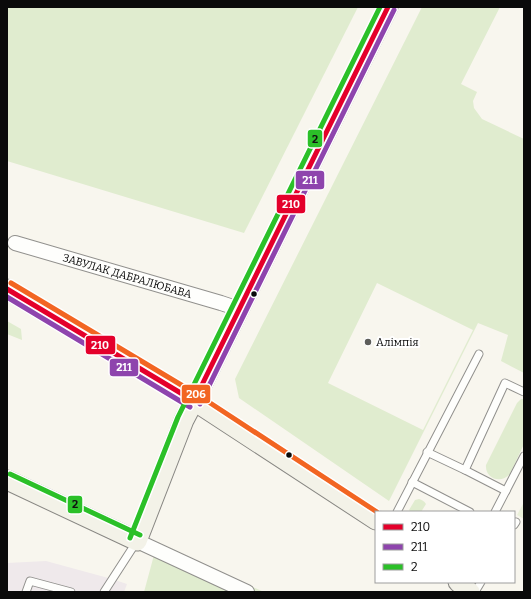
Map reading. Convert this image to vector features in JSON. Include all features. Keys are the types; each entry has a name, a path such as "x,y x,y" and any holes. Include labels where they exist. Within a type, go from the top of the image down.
{"main road":[{"path":"7,480 137,541 184,420 388,7"},
{"path":"7,289 194,401 375,519"},
{"path":"459,583 470,592"}],"street":[{"name":"ЗАВУЛАК ДАБРАЛЮБАВА","path":"16,243 239,309"},
{"path":"137,541 247,592"}],"lane":[{"path":"398,511 479,354"},
{"path":"465,470 505,383 524,392"},
{"path":"427,452 506,491"},
{"path":"496,511 524,456"},
{"path":"412,482 468,511"},
{"path":"104,592 137,541"},
{"path":"26,592 30,581 71,592"},
{"path":"475,592 480,583"}],"shaded area":[{"path":"46,561 127,584 124,592 7,592 7,563"}],"green space":[{"path":"7,7 358,7 244,233 7,161"},
{"path":"422,7 500,7 461,84 477,92 473,101 474,108 482,119 524,139 524,373 501,361 508,335 478,323 389,501 239,398 235,379","holes":["377,283 473,330 423,430 328,383"]},
{"path":"7,321 21,329 22,340 7,334"},
{"path":"521,399 524,399 524,444 510,474 502,479 491,477 486,470 486,465 517,403"},
{"path":"419,499 426,504 422,511 409,510 415,500"},
{"path":"524,502 524,519 517,515"},
{"path":"157,544 264,592 144,592"}],"transit line":[{"name":"2","path":"130,538 178,417 380,7"},
{"name":"210","path":"194,401 388,7"},
{"name":"211","path":"200,404 394,10"},
{"name":"206","path":"11,283 198,395 375,511"},
{"name":"210","path":"7,289 194,401"},
{"name":"211","path":"7,297 190,407"},
{"name":"2","path":"10,474 140,535"}],"place":[{"name":"Алімпія","path":"368,342"}]}
